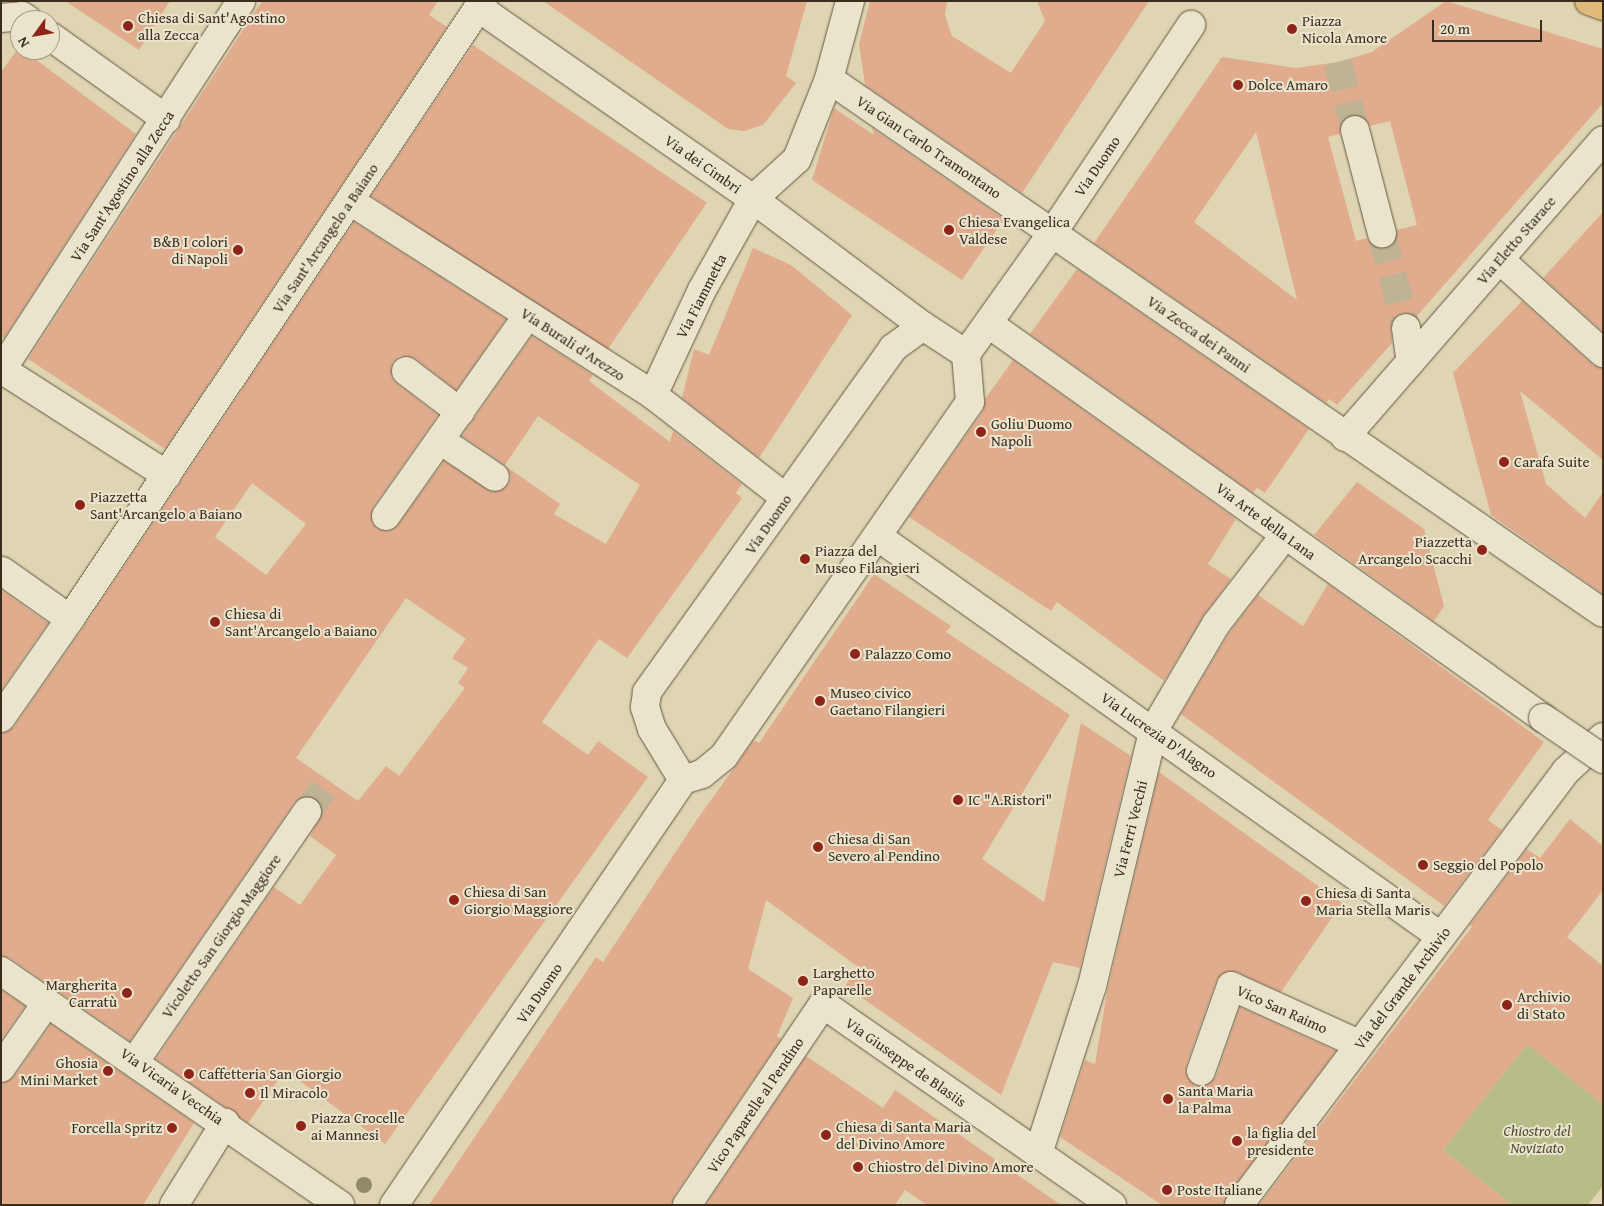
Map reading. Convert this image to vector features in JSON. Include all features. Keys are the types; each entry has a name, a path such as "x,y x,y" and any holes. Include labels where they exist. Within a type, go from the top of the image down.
{"main road":[{"path":"1589,1 1603,6"}],"street":[{"name":"Via Sant'Agostino alla Zecca","path":"1,370 241,1"},
{"name":"Via Fiammetta","path":"653,395 702,290 753,199 796,159 829,79 850,1"},
{"name":"Via dei Cimbri","path":"481,4 753,199 923,326"},
{"name":"Via Sant'Arcangelo a Baiano","path":"1,718 167,475 481,4"},
{"name":"Via Duomo","path":"966,354 1053,232 1191,25"},
{"path":"60,43 166,119"},
{"name":"Via Gian Carlo Tramontano","path":"829,79 1053,232"},
{"path":"1355,130 1382,234"},
{"name":"Via Eletto Starace","path":"1345,437 1603,140"},
{"name":"Via Burali d'Arezzo","path":"350,201 653,395 786,498"},
{"name":"Via Zecca dei Panni","path":"1053,232 1345,437 1461,514 1603,613"},
{"path":"1500,260 1603,353"},
{"path":"386,516 528,315"},
{"name":"Via Arte della Lana","path":"989,324 1603,759"},
{"path":"683,780 702,774 724,756 970,402 966,354 923,326"},
{"name":"Via Duomo","path":"394,1205 683,780 652,729 645,707 648,692 893,348 923,326"},
{"path":"1406,328 1411,362"},
{"path":"1,370 167,475"},
{"path":"406,371 460,412"},
{"path":"440,440 495,477"},
{"name":"Via Ferri Vecchi","path":"1038,1154 1092,986 1153,731 1216,624 1285,535"},
{"name":"Via Lucrezia D'Alagno","path":"877,536 1440,936"},
{"path":"2,571 70,619"},
{"name":"Via del Grande Archivio","path":"1239,1205 1440,936 1566,772 1603,737"},
{"name":"Vicoletto San Giorgio Maggiore","path":"135,1060 308,812"},
{"name":"Via Vicaria Vecchia","path":"1,971 135,1060 340,1205"},
{"name":"Vico San Raimo","path":"1201,1070 1231,986 1359,1044"},
{"path":"1,1068 47,1002"},
{"name":"Via Giuseppe de Blasiis","path":"823,1004 1112,1205"},
{"name":"Vico Paparelle al Pendino","path":"687,1205 823,1004"},
{"path":"174,1205 225,1123"}],"green space":[{"name":"Chiostro del Noviziato","path":"1527,1044 1603,1104 1603,1186 1588,1205 1512,1205 1443,1150"}],"building":[{"name":"Chiesa di Sant'Agostino alla Zecca","path":"65,1 170,1 139,50"},
{"path":"262,1 438,1 429,15 447,27 165,449 28,359"},
{"path":"543,1 807,1 786,76 796,83 763,125 744,131 728,129"},
{"path":"870,1 947,1 945,15 952,36 1011,73 1045,21 1037,1 1149,1 1022,193 865,85 859,44"},
{"path":"1446,1 1603,49 1603,103 1416,317 1404,313 1396,316 1391,323 1392,343 1337,405 1329,399 1326,403 1094,243 1222,57 1296,68 1338,62 1372,52","holes":["1352,115 1366,119 1370,126 1390,121 1417,225 1397,230 1393,245 1385,249 1371,245 1367,238 1356,241 1328,137 1340,134 1344,119","1256,132 1297,300 1194,222"]},
{"path":"473,45 707,203 605,354 371,196"},
{"path":"10,60 36,60 136,134 4,338 1,336 1,72"},
{"path":"834,108 874,135 872,128 1004,219 962,280 812,180"},
{"path":"1603,212 1603,332 1543,278"},
{"path":"354,222 506,319 456,390 415,358 400,356 393,362 391,377 396,383 438,415 373,507 372,522 377,529 392,530 398,525 444,461 493,492 508,485 511,478 507,467 560,504 554,514 606,544 640,485 538,416 505,465 462,436 532,336 593,375 589,381 670,442 673,431 742,484 736,493 742,498 627,658 599,639 542,722 588,755 598,741 648,777 385,1144 285,1070 248,1123 156,1059 274,887 300,905 336,855 310,836 322,814 315,799 301,798 294,803 130,1041 10,958 1,956 1,733 14,727 83,628","holes":["252,483 306,524 266,575 215,537","406,598 466,639 452,658 468,668 458,683 465,688 399,776 386,766 358,801 296,758"]},
{"path":"753,248 791,265 852,315 759,458 682,398 694,349 709,355"},
{"path":"1077,269 1309,429 1265,493 1257,488 1253,493 1030,334"},
{"path":"1522,301 1593,365 1603,368 1603,460 1520,391 1546,484 1585,518 1603,492 1603,594 1491,515 1453,373"},
{"path":"1013,360 1236,519 1208,564 1231,579 1203,616 1164,681 1057,602 1051,611 909,517 983,411 985,399"},
{"path":"1357,482 1424,529 1444,606 1434,621 1314,535"},
{"path":"874,574 951,626 946,632 1070,715 982,859 1044,902 1081,723 1131,756 1080,968 1053,962 1001,1095 845,986 858,967 766,900 748,969 793,998 777,1036 781,1039 674,1196 672,1205 429,1205 596,957 603,962 696,821 754,740 759,743"},
{"path":"1328,584 1544,742 1488,820 1502,830 1444,906 1181,714 1229,633 1258,595 1303,626"},
{"path":"1,590 48,623 1,690"},
{"path":"1159,772 1342,903 1281,992 1237,972 1222,974 1216,981 1186,1066 1186,1074 1195,1086 1204,1086 1216,1077 1240,1007 1336,1051 1227,1196 1224,1205 1162,1205 1060,1137 1085,1060 1095,1064 1107,992"},
{"name":"Archivio di Stato","path":"1570,819 1603,846 1603,890 1567,937 1603,966 1603,1104 1527,1044 1443,1150 1512,1205 1259,1205 1472,927 1470,925 1527,849 1540,858"},
{"path":"1,990 25,1006 1,1040"},
{"path":"51,1024 194,1123 143,1205 1,1205 1,1083 14,1077"},
{"path":"806,1056 883,1108 895,1090 1061,1205 927,1205 905,1190 895,1205 706,1205"}],"tunnel":[{"path":"1338,62 1355,130"},
{"path":"1382,234 1406,328"},
{"path":"307,812 329,781"}],"place":[{"name":"Chiesa di Sant'Agostino alla Zecca","path":"128,26"},
{"name":"Piazza Nicola Amore","path":"1292,29"},
{"name":"Dolce Amaro","path":"1238,85"},
{"name":"Chiesa Evangelica Valdese","path":"949,230"},
{"name":"B&B I colori di Napoli","path":"238,250"},
{"name":"Goliu Duomo Napoli","path":"981,432"},
{"name":"Carafa Suite","path":"1504,462"},
{"name":"Piazzetta Sant'Arcangelo a Baiano","path":"80,505"},
{"name":"Piazzetta Arcangelo Scacchi","path":"1482,550"},
{"name":"Piazza del Museo Filangieri","path":"805,559"},
{"name":"Chiesa di Sant'Arcangelo a Baiano","path":"215,622"},
{"name":"Palazzo Como","path":"855,654"},
{"name":"Museo civico Gaetano Filangieri","path":"820,701"},
{"name":"IC \"A.Ristori\"","path":"958,800"},
{"name":"Chiesa di San Severo al Pendino","path":"818,847"},
{"name":"Seggio del Popolo","path":"1423,865"},
{"name":"Chiesa di San Giorgio Maggiore","path":"454,900"},
{"name":"Chiesa di Santa Maria Stella Maris","path":"1306,901"},
{"name":"Larghetto Paparelle","path":"803,981"},
{"name":"Margherita Carratù","path":"127,993"},
{"name":"Archivio di Stato","path":"1507,1005"},
{"name":"Ghosia Mini Market","path":"108,1071"},
{"name":"Caffetteria San Giorgio","path":"189,1074"},
{"name":"Il Miracolo","path":"250,1093"},
{"name":"Santa Maria la Palma","path":"1168,1099"},
{"name":"Piazza Crocelle ai Mannesi","path":"301,1126"},
{"name":"Forcella Spritz","path":"172,1128"},
{"name":"Chiesa di Santa Maria del Divino Amore","path":"826,1135"},
{"name":"la figlia del presidente","path":"1237,1141"},
{"name":"Chiostro del Divino Amore","path":"858,1167"},
{"name":"Poste Italiane","path":"1167,1190"}]}
